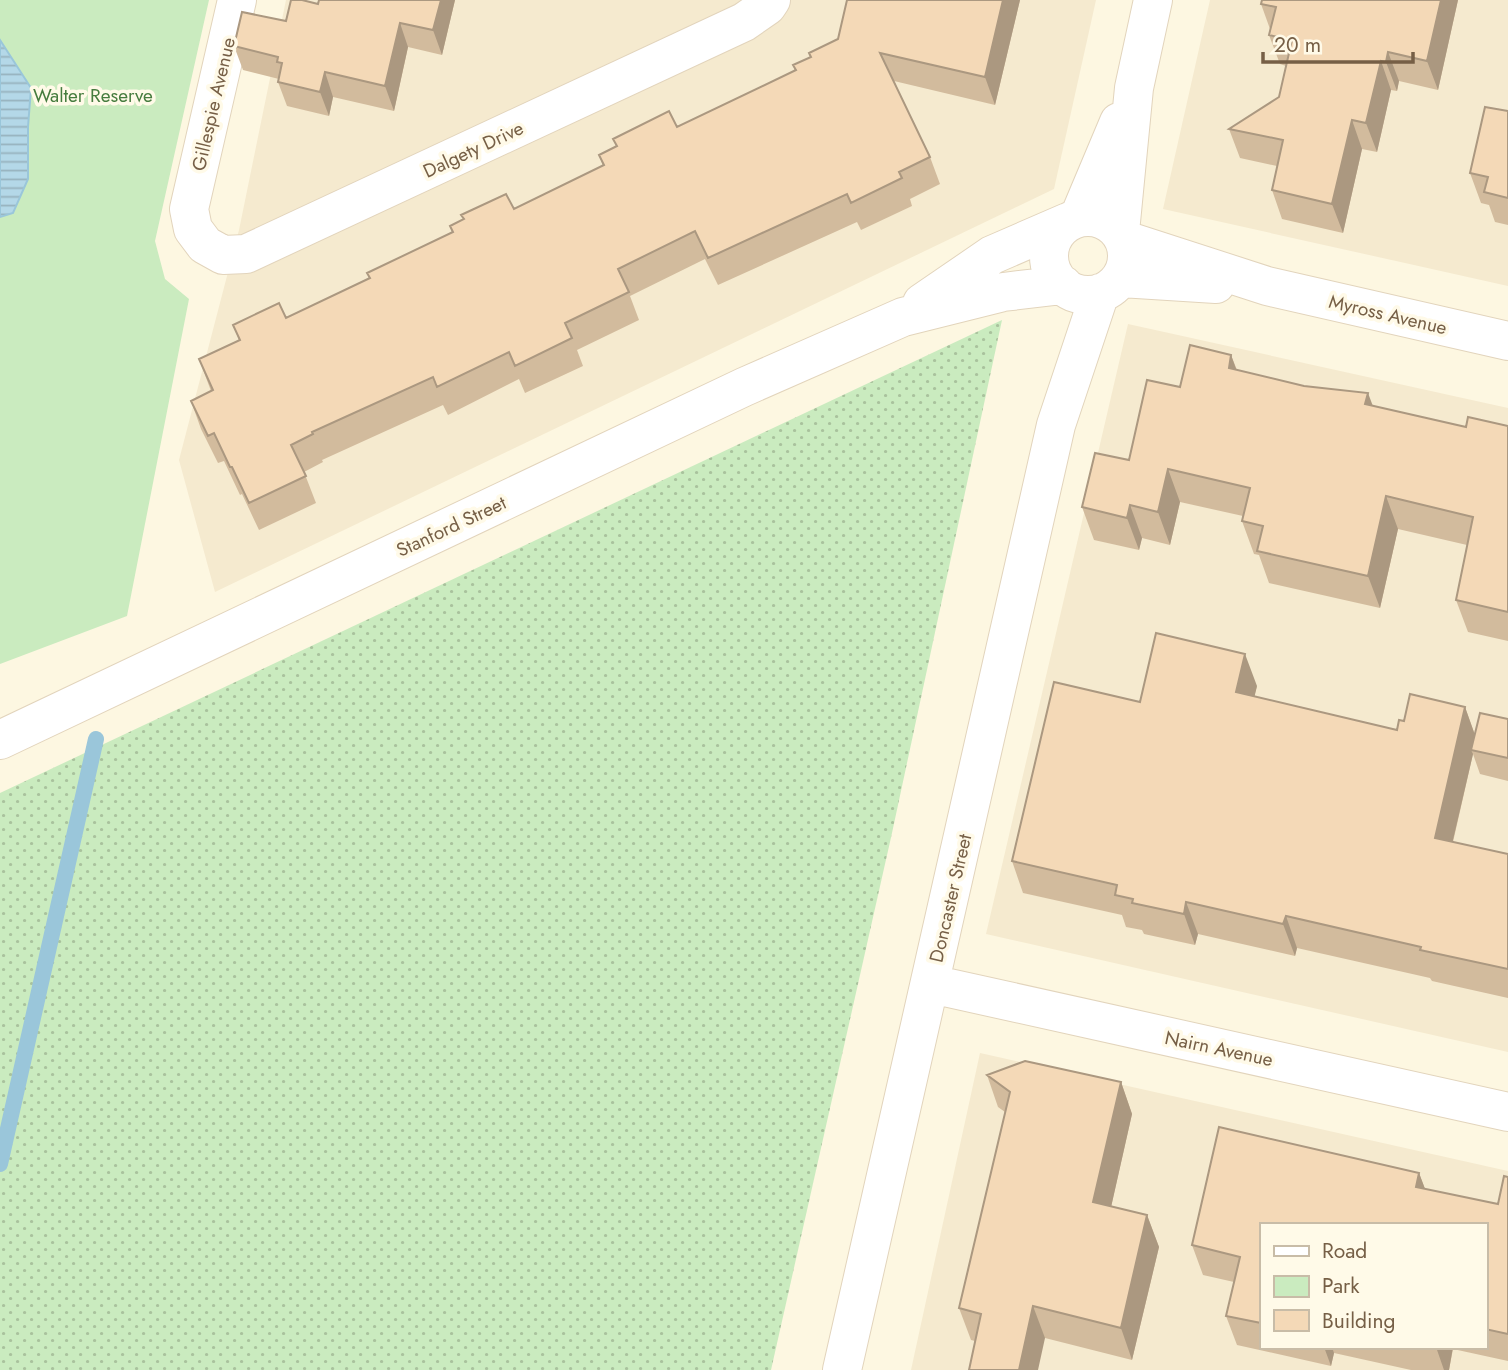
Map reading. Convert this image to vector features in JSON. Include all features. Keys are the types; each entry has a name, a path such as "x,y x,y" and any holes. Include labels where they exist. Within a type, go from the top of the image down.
{"street":[{"name":"Gillespie Avenue","path":"189,209 237,0"},
{"name":"Dalgety Drive","path":"189,209 193,229 205,245 223,255 246,254 744,22 767,6 771,0"},
{"path":"1122,236 1134,88 1153,0"},
{"path":"1073,220 1134,88"},
{"path":"1090,216 1113,224 1122,236 1128,253 1127,266 1088,287 1055,276 1050,265 1052,240 1058,230 1073,220 1090,216"},
{"name":"Stanford Street","path":"904,317 992,255 1073,220"},
{"name":"Myross Avenue","path":"1122,236 1267,286 1508,341"},
{"name":"Myross Avenue","path":"1088,287 1267,286"},
{"name":"Stanford Street","path":"0,740 732,393 904,317 1003,292 1088,287"},
{"name":"Doncaster Street","path":"842,1370 1088,287"},
{"name":"Nairn Avenue","path":"930,984 1508,1112"}],"shaded area":[{"path":"286,0 1096,0 1054,189 215,592 179,460 239,230"},
{"path":"1210,0 1508,0 1508,286 1163,209"},
{"path":"1128,324 1508,408 1508,1052 986,934"},
{"path":"980,1053 1508,1171 1508,1370 911,1370"}],"green space":[{"name":"Walter Reserve","path":"0,0 209,0 155,241 165,279 189,299 127,616 0,664"},
{"path":"1002,320 892,833 771,1370 0,1370 0,793"}],"water":[{"path":"0,40 31,88 28,179 13,213 0,217"}],"building":[{"path":"291,0 318,4 319,0 441,0 433,30 400,23 385,86 325,72 320,92 278,82 282,63 277,62 278,57 234,46 242,12 286,21"},
{"path":"847,0 1003,0 985,77 880,53 930,157 899,172 902,178 851,203 847,194 708,258 695,231 618,269 629,292 565,323 572,338 515,366 509,352 437,387 433,377 312,432 313,434 291,445 306,476 249,503 214,433 208,436 191,401 213,390 199,359 240,340 233,325 279,303 286,318 370,278 367,273 453,232 450,226 464,219 461,215 506,194 514,209 604,165 599,155 617,146 613,139 669,111 677,127 796,70 793,65 811,57 809,53 838,39"},
{"path":"1262,0 1441,0 1427,61 1388,52 1386,62 1381,61 1366,123 1352,120 1332,204 1272,190 1283,140 1229,129 1279,97 1292,40 1269,35 1276,7 1261,4"},
{"path":"1485,107 1508,111 1508,198 1484,192 1488,177 1470,173"},
{"path":"1190,345 1231,355 1229,368 1304,386 1368,393 1365,404 1466,427 1468,417 1508,426 1508,612 1456,600 1473,517 1386,496 1368,576 1257,551 1263,526 1242,521 1250,488 1168,469 1158,512 1130,505 1127,518 1082,507 1095,453 1129,460 1147,380 1180,387"},
{"path":"1156,633 1245,654 1236,692 1397,730 1399,720 1404,721 1410,694 1465,707 1435,838 1508,854 1508,969 1286,916 1283,924 1186,902 1184,914 1132,903 1133,899 1115,895 1117,885 1012,861 1054,682 1140,702"},
{"path":"1480,713 1508,719 1508,758 1471,750"},
{"path":"1025,1061 1121,1082 1093,1202 1147,1215 1121,1328 1033,1306 1019,1370 969,1370 981,1314 959,1308 1010,1092 987,1075"},
{"path":"1219,1127 1419,1173 1416,1187 1498,1204 1504,1176 1508,1177 1508,1334 1487,1329 1487,1223 1260,1223 1260,1323 1226,1316 1240,1257 1192,1245"}],"waterway":[{"path":"0,1164 96,739"}]}
